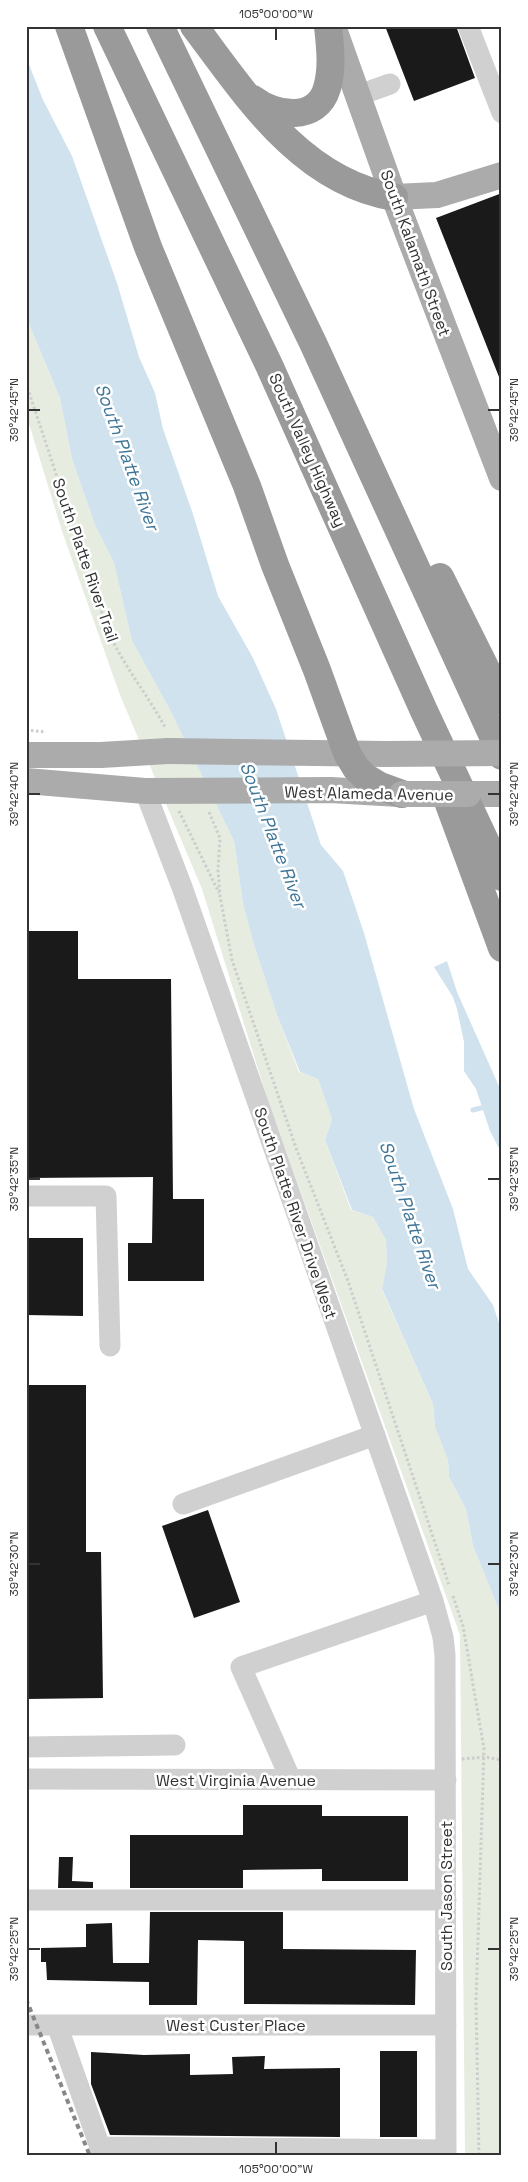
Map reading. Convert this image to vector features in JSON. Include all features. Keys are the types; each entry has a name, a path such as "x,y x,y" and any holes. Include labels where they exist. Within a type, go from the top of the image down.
{"highway":[{"path":"69,26 148,247 247,486 347,753 356,768 365,777 380,786 402,794"},
{"name":"South Valley Highway","path":"106,26 269,365 424,711 502,877"},
{"path":"160,26 313,342 502,754"},
{"path":"194,26 245,93 279,132 318,166 352,185 394,197"},
{"path":"245,93 268,108 283,113 301,112 316,105 324,95 328,82 330,58 328,26"},
{"path":"313,342 388,475 502,700"},
{"path":"269,365 438,777 502,948"}],"main road":[{"name":"South Kalamath Street","path":"333,26 394,197 502,478"},
{"path":"394,197 437,195 502,175"},
{"path":"26,755 101,755 166,739 315,753 502,754"},
{"name":"West Alameda Avenue","path":"26,781 145,791 207,799 331,790 402,794 502,794"}],"street":[{"path":"468,26 502,113"},
{"path":"359,95 390,84"},
{"name":"South Platte River Drive West","path":"145,791 182,887 433,1601 443,1637"},
{"path":"26,1196 106,1196 110,1346"},
{"path":"183,1504 375,1435"},
{"path":"291,1780 241,1667 433,1601"},
{"name":"South Jason Street","path":"443,1637 446,1780 446,2153"},
{"path":"26,1747 175,1745"},
{"name":"West Virginia Avenue","path":"26,1779 446,1780"},
{"path":"26,1900 446,1900"},
{"name":"West Custer Place","path":"26,2025 446,2025"},
{"path":"57,2025 100,2147 343,2153 446,2153"}],"path":[{"name":"South Platte River Trail","path":"26,383 108,631 119,656 145,691 166,739"},
{"path":"178,809 220,896 218,870 220,838 207,799"},
{"path":"485,1757 502,1760"}],"shaded area":[{"path":"26,317 60,398 72,459 95,525 114,563 132,641 170,710 234,841 243,904 254,945 277,1015 299,1072 318,1079 332,1119 325,1140 351,1210 373,1217 386,1240 387,1263 382,1290 433,1404 435,1427 448,1460 449,1477 466,1509 473,1546 502,1617 502,2156 465,2156 460,1635 268,1101 202,889 120,695 62,531 26,414"}],"water":[{"name":"South Platte River","path":"26,57 43,100 72,156 117,283 139,357 155,393 163,429 193,514 218,596 253,658 276,709 321,845 343,871 364,933 414,1109 453,1209 468,1269 493,1305 502,1332 502,1617 473,1546 466,1509 449,1477 448,1460 435,1427 433,1404 382,1289 387,1263 386,1240 373,1217 352,1210 325,1140 332,1119 318,1079 300,1072 277,1015 254,945 243,904 234,841 170,710 132,641 114,563 95,525 72,459 60,398 26,317"},
{"path":"447,961 457,992 502,1093 502,1154 490,1131 476,1089 464,1071 464,1042 453,997 434,967"}],"building":[{"path":"385,26 456,26 475,78 414,101"},
{"path":"502,193 502,382 501,382 436,218"},
{"path":"26,931 78,931 78,979 171,979 173,1199 204,1199 204,1281 128,1281 128,1243 152,1243 153,1177 26,1178"},
{"path":"26,1238 83,1238 83,1316 26,1315"},
{"path":"26,1385 86,1385 86,1552 101,1552 103,1698 26,1699"},
{"path":"208,1510 240,1602 194,1618 162,1526"},
{"path":"243,1805 322,1805 322,1816 408,1816 408,1881 322,1881 322,1869 243,1870 243,1888 130,1888 130,1835 243,1835"},
{"path":"59,1857 73,1857 72,1881 93,1882 93,1888 58,1888"},
{"path":"150,1912 283,1912 283,1949 416,1950 415,2005 244,2004 244,1941 198,1940 197,2005 149,2005 149,1982 47,1980 46,1962 41,1962 41,1948 86,1947 86,1924 112,1923 113,1963 149,1963"},
{"path":"380,2051 417,2051 417,2137 380,2137"},
{"path":"91,2052 144,2055 190,2054 190,2075 233,2074 232,2057 265,2056 264,2069 340,2068 340,2137 110,2135 91,2084"}],"waterway":[{"path":"473,1110 481,1108"}],"railway":[{"path":"26,1999 90,2156"}]}
